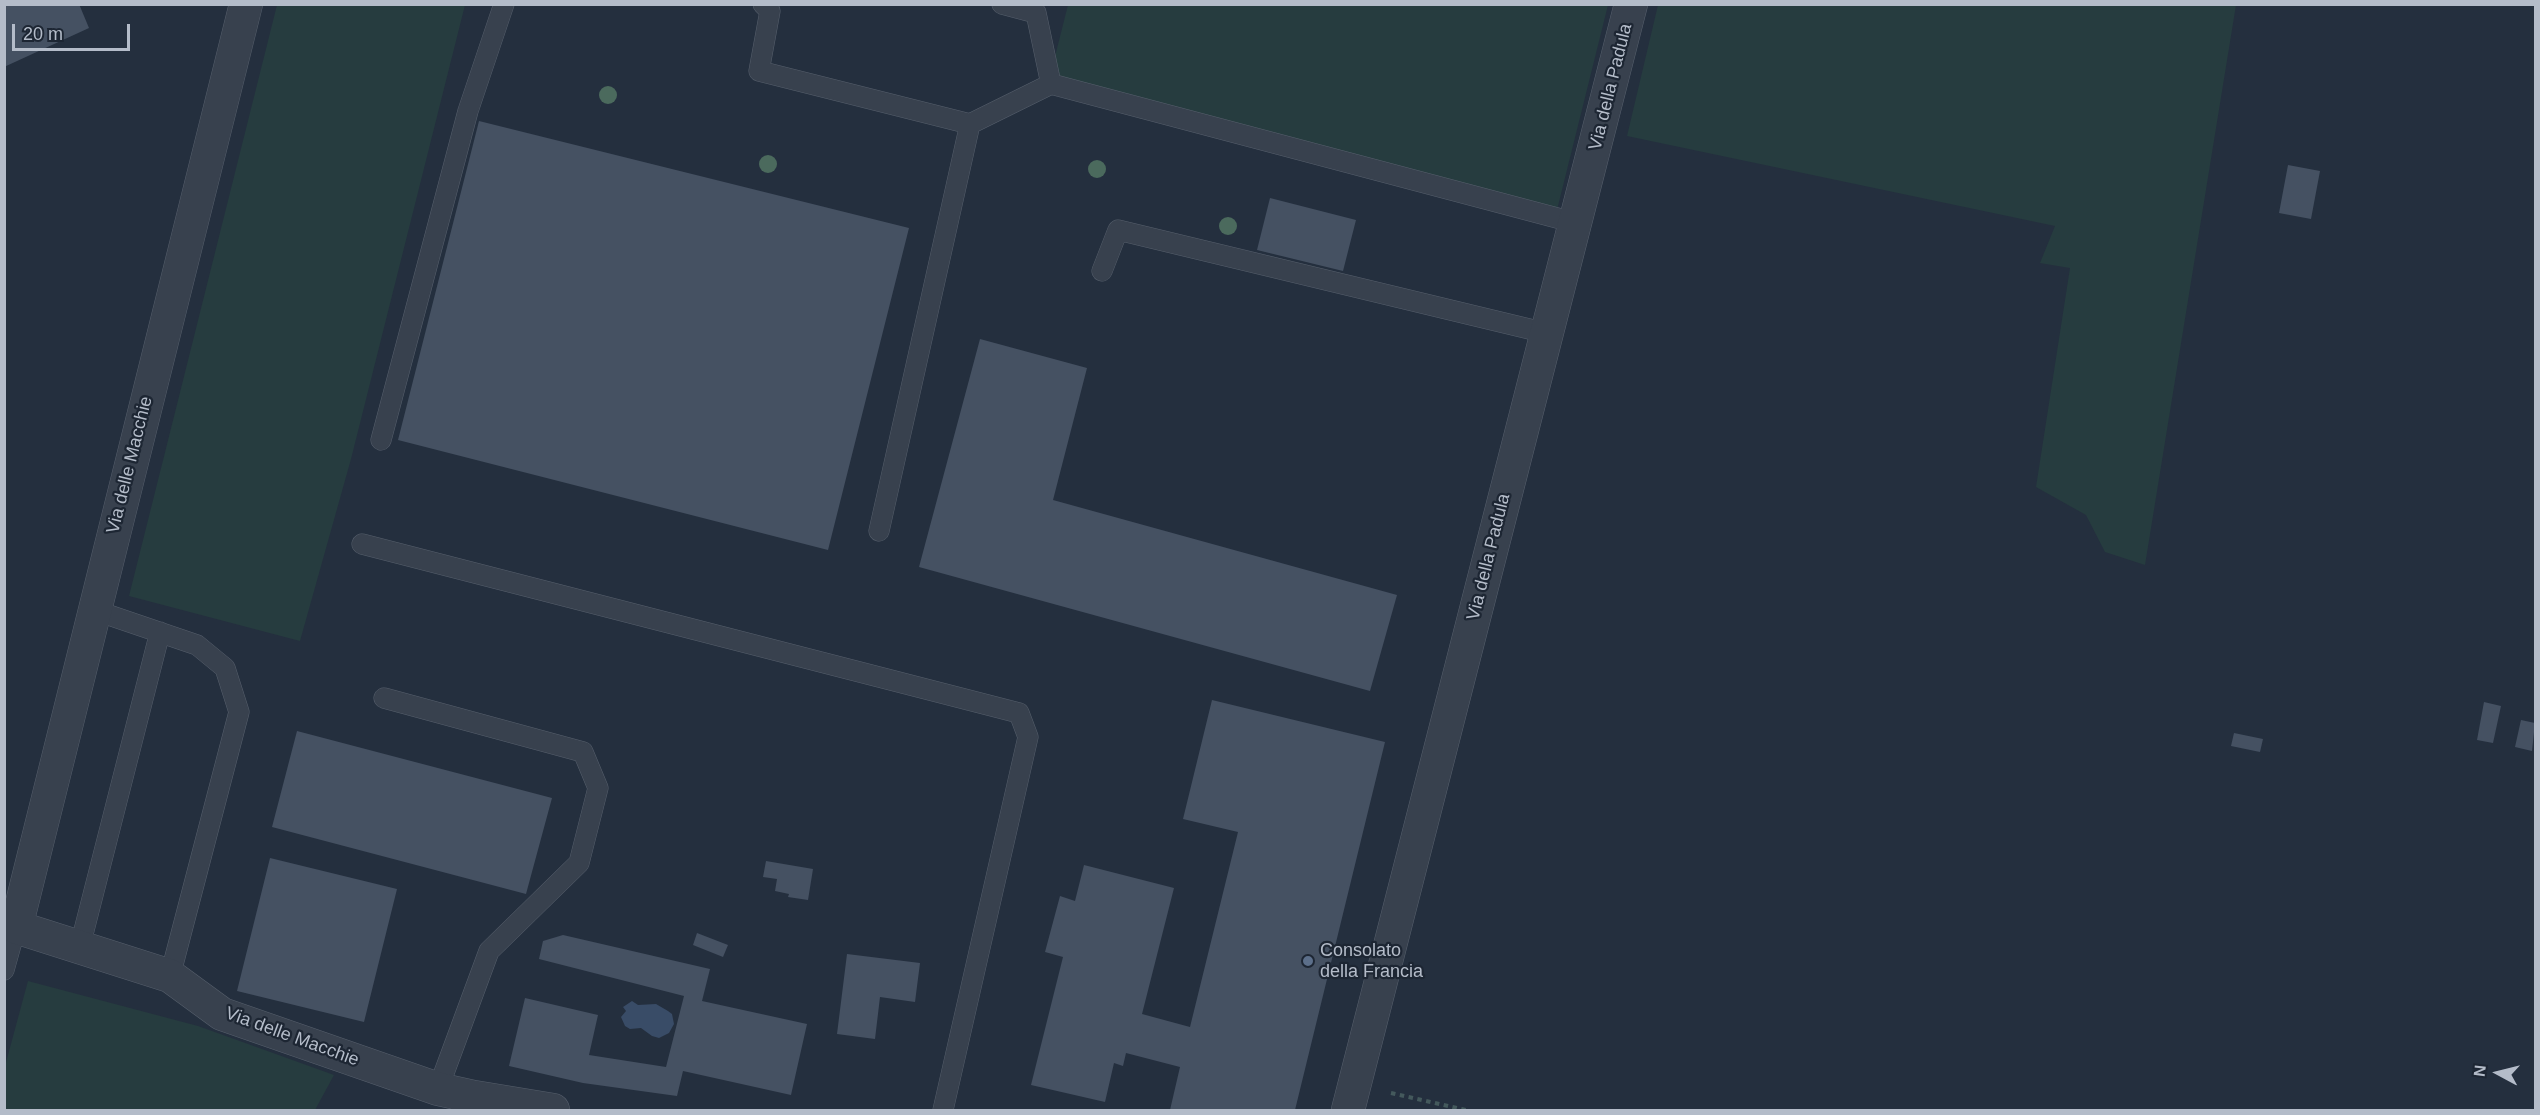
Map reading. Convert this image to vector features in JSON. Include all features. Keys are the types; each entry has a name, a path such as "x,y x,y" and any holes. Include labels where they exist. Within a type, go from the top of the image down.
{"street":[{"name":"Via delle Macchie","path":"246,4 16,927 170,976 222,1014 438,1089 471,1104"},
{"name":"Via della Padula","path":"1351,1098 1631,4"},
{"path":"471,1104 554,1110"}],"lane":[{"path":"381,440 468,111 504,4"},
{"path":"763,4 770,11 759,71 970,124 1051,84 1576,223"},
{"path":"1002,4 1036,13 1051,84"},
{"path":"879,531 970,124"},
{"path":"1102,271 1118,230 1546,333"},
{"path":"363,544 1019,713 1028,737 943,1110"},
{"path":"94,610 197,645 225,668 239,712 170,976"},
{"path":"80,946 160,632"},
{"path":"384,698 583,752 598,788 579,863 489,951 438,1089"},
{"name":"Via delle Macchie","path":"4,970 16,927"}],"path":[{"path":"1351,1098 1466,1110"}],"green space":[{"path":"277,5 465,5 351,459 300,641 129,596"},
{"path":"1068,5 1608,5 1555,218 1047,88"},
{"path":"1658,5 2236,5 2145,565 2105,552 2086,515 2036,487 2070,268 2040,263 2055,226 1627,136"},
{"path":"28,981 198,1026 334,1075 315,1110 5,1110 5,1066"}],"water":[{"path":"632,1001 638,1005 656,1004 672,1014 674,1024 669,1033 659,1038 641,1028 630,1029 625,1026 621,1017 626,1011 623,1007"}],"building":[{"path":"4,4 79,4 89,28 4,67"},
{"path":"479,121 909,228 828,550 398,440"},
{"path":"2288,165 2320,171 2311,219 2279,213"},
{"path":"1270,198 1356,220 1343,271 1257,250"},
{"path":"980,339 1087,368 1053,500 1397,595 1370,691 919,567"},
{"path":"1212,700 1385,742 1295,1110 1170,1110 1180,1067 1126,1053 1123,1066 1114,1063 1105,1102 1031,1085 1063,957 1045,952 1060,896 1075,901 1084,865 1174,888 1142,1014 1190,1027 1238,832 1183,819"},
{"path":"2484,702 2501,706 2493,743 2477,740"},
{"path":"2521,720 2535,723 2532,751 2515,747"},
{"path":"297,731 552,798 526,894 272,827"},
{"path":"2234,733 2263,739 2260,752 2231,746"},
{"path":"270,858 397,889 364,1022 237,991"},
{"path":"766,861 813,869 808,900 788,897 789,894 775,891 777,879 763,877"},
{"path":"697,933 728,945 723,957 693,945"},
{"path":"563,935 710,969 702,1001 807,1024 791,1095 683,1071 677,1096 583,1083 509,1066 525,998 598,1015 589,1055 666,1067 684,996 539,959 543,941"},
{"path":"847,954 920,963 915,1002 880,997 875,1039 837,1034"}],"place":[{"name":"Consolato della Francia","path":"1308,961"}]}
